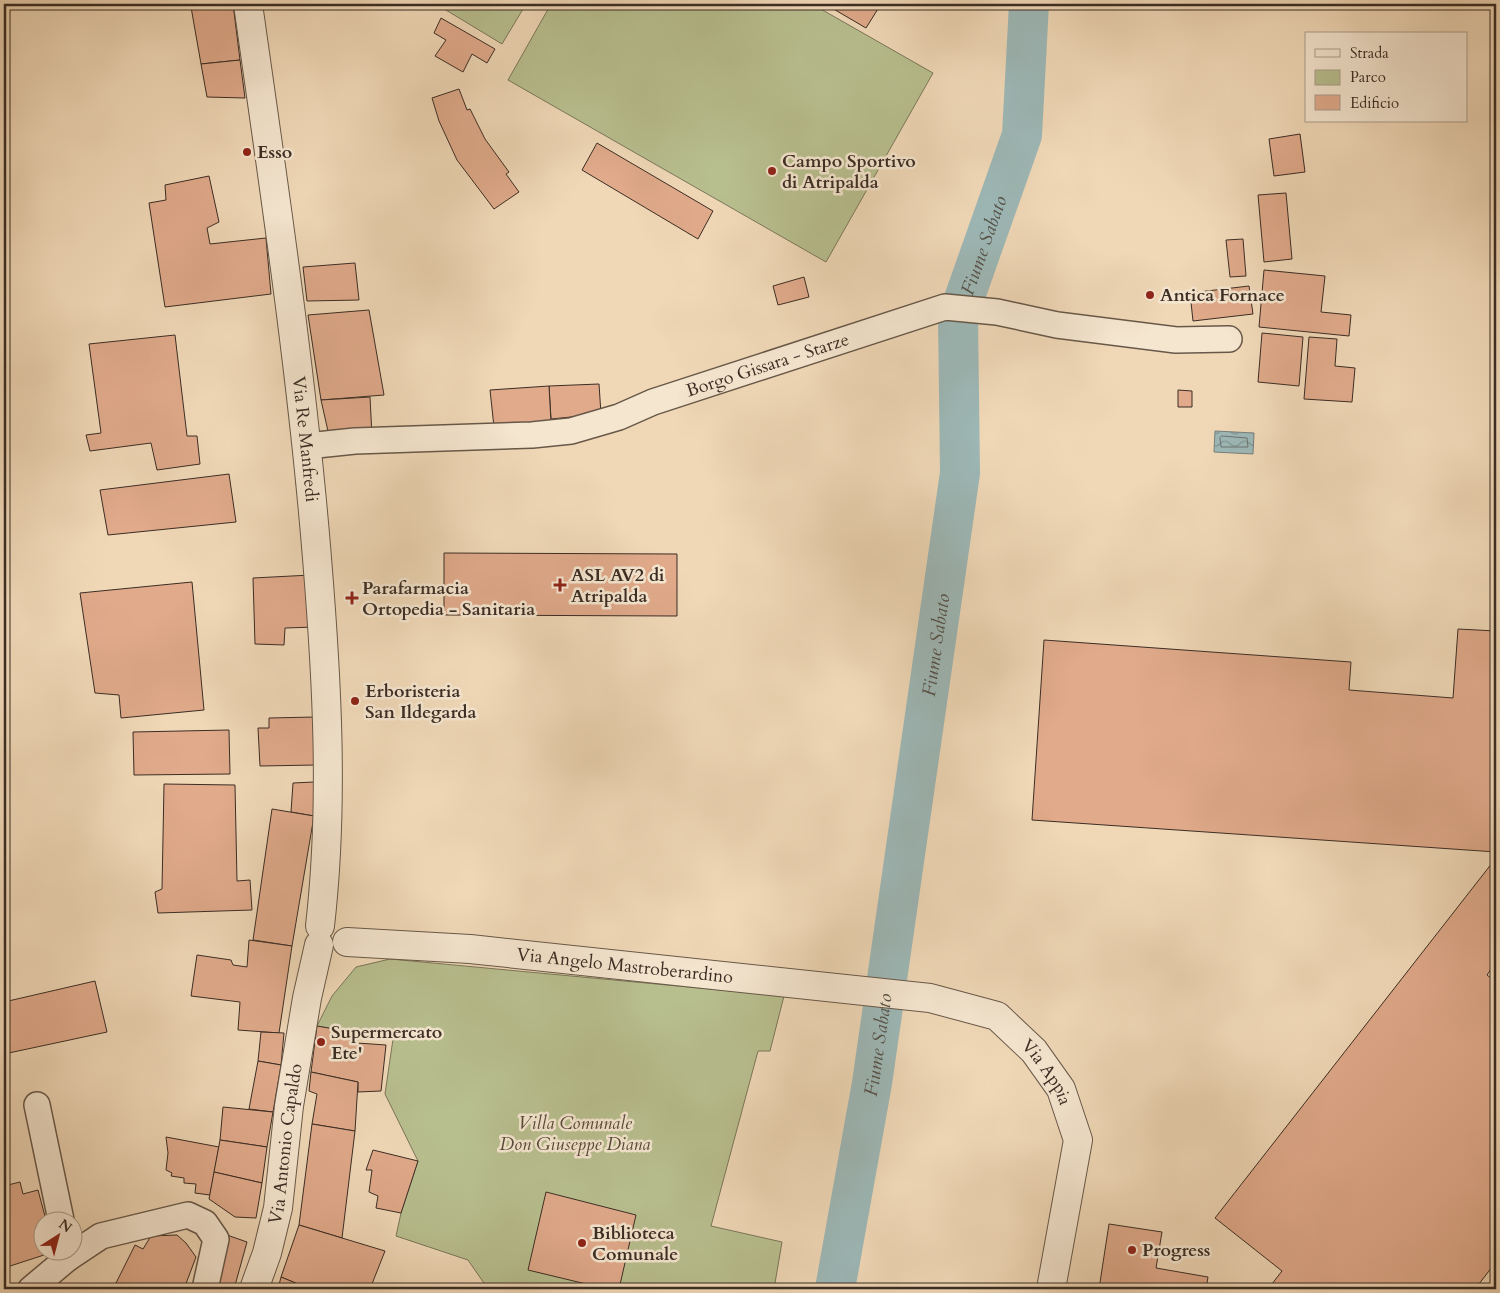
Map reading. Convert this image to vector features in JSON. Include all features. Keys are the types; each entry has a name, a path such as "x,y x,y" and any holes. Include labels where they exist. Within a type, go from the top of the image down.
{"street":[{"name":"Via Re Manfredi","path":"248,4 307,446 327,678 326,877 335,936"},
{"name":"Borgo Gissara - Starze","path":"307,446 355,441 532,435 571,430 619,417 653,402 945,308 996,312 1057,325 1176,340 1230,339"},
{"name":"Via Angelo Mastroberardino","path":"335,936 399,945 470,949 849,990"},
{"name":"Via Antonio Capaldo","path":"254,1289 267,1253 278,1208 289,1106 307,998 335,936"},
{"name":"Via Appia","path":"849,990 930,998 997,1016 1034,1051 1061,1090 1078,1140 1051,1289"},
{"path":"37,1105 59,1210"},
{"path":"82,1246 101,1236 188,1215 205,1224 216,1239 205,1289"},
{"path":"31,1289 62,1260"}],"green space":[{"path":"443,4 526,4 502,44 441,7"},
{"name":"Campo Sportivo di Atripalda","path":"551,4 812,4 933,73 826,262 508,80"},
{"name":"Villa Comunale Don Giuseppe Diana","path":"390,959 784,996 770,1051 758,1051 711,1226 782,1242 774,1289 488,1289 468,1260 396,1236 401,1213 418,1161 385,1094 393,1039 317,1026 332,996 356,967"}],"water":[{"path":"1215,431 1254,433 1253,454 1214,452"}],"building":[{"path":"209,4 233,4 240,60 201,64 191,7"},
{"path":"825,4 881,4 866,28"},
{"path":"441,18 495,49 487,63 472,54 463,72 435,56 446,40 434,33"},
{"path":"240,60 245,98 207,97 201,64"},
{"path":"459,89 467,110 470,109 485,139 509,172 506,174 519,192 494,209 457,160 439,121 432,98"},
{"path":"1300,134 1305,172 1274,176 1269,139"},
{"path":"597,143 713,211 698,239 582,170"},
{"path":"209,176 219,222 207,228 210,244 266,238 271,294 165,307 149,203 166,200 165,185"},
{"path":"1286,193 1292,259 1264,262 1258,195"},
{"path":"1243,239 1246,276 1230,277 1226,240"},
{"path":"355,263 359,300 307,301 303,267"},
{"path":"1264,270 1325,276 1321,312 1351,315 1349,336 1259,327"},
{"path":"804,277 809,297 778,305 773,286"},
{"path":"1249,286 1253,314 1193,321 1190,293"},
{"path":"369,310 384,395 321,400 308,315"},
{"path":"1262,333 1303,337 1299,386 1258,382"},
{"path":"175,335 187,436 197,436 200,464 157,470 151,443 90,451 86,435 101,433 89,344"},
{"path":"1309,337 1337,339 1335,366 1355,368 1352,402 1304,399"},
{"path":"599,384 601,414 551,419 549,386"},
{"path":"549,386 551,422 494,427 490,390"},
{"path":"1178,390 1192,391 1192,407 1178,407"},
{"path":"370,397 372,436 330,440 321,400"},
{"path":"229,474 236,522 108,535 100,490"},
{"name":"ASL AV2 di Atripalda","path":"444,553 677,554 677,616 444,615"},
{"path":"311,575 315,627 285,628 284,645 255,644 253,578"},
{"path":"192,582 204,710 121,718 119,695 95,693 80,593"},
{"path":"1458,629 1496,631 1496,852 1032,820 1044,640 1351,662 1349,690 1453,698"},
{"path":"315,717 316,765 260,766 258,728 269,728 269,718"},
{"path":"229,730 230,774 134,775 133,732"},
{"path":"314,782 314,816 291,812 293,783"},
{"path":"164,784 235,785 237,881 250,880 252,910 158,913 155,892 162,889"},
{"path":"272,809 314,816 292,946 253,940"},
{"path":"1496,858 1496,962 1487,975 1496,982 1496,1262 1475,1289 1268,1289 1282,1271 1215,1218"},
{"path":"249,940 292,946 279,1033 238,1030 240,1002 191,996 197,955 231,960 233,965 247,967"},
{"path":"95,981 107,1032 4,1054 4,1002"},
{"path":"317,1026 357,1033 357,1043 386,1045 381,1091 358,1092 358,1082 311,1072"},
{"path":"261,1032 284,1033 281,1065 258,1061"},
{"path":"258,1061 281,1065 273,1112 249,1109"},
{"path":"311,1072 358,1082 355,1131 312,1124 317,1094 309,1091"},
{"path":"223,1107 273,1112 267,1147 220,1140"},
{"path":"312,1124 355,1131 342,1238 299,1225"},
{"path":"166,1137 219,1147 210,1195 195,1193 196,1184 184,1183 184,1178 171,1176 172,1173 166,1170 168,1153"},
{"path":"220,1140 267,1147 262,1183 214,1172"},
{"path":"373,1150 418,1161 401,1213 376,1208 378,1196 369,1192 372,1170 366,1170"},
{"path":"214,1172 262,1183 256,1218 235,1217 209,1199"},
{"path":"20,1182 23,1194 38,1190 43,1210 32,1210 32,1259 4,1268 4,1186"},
{"name":"Biblioteca Comunale","path":"546,1192 636,1215 619,1289 607,1289 528,1270"},
{"name":"Progress","path":"1109,1224 1162,1232 1156,1268 1208,1277 1206,1289 1099,1289"},
{"path":"299,1225 385,1251 370,1289 310,1289 281,1277"},
{"path":"177,1235 186,1243 196,1257 184,1289 113,1289 135,1245 143,1249 151,1236"},
{"path":"227,1235 247,1242 234,1289 213,1289"},
{"path":"281,1277 310,1289 278,1289"}],"waterway":[{"name":"Fiume Sabato","path":"835,1289 872,1083 960,473 958,316 1022,135 1029,4"}],"place":[{"name":"Esso","path":"247,152"},
{"name":"Campo Sportivo di Atripalda","path":"772,171"},
{"name":"Antica Fornace","path":"1150,295"},
{"name":"ASL AV2 di Atripalda","path":"560,585"},
{"name":"Parafarmacia Ortopedia - Sanitaria","path":"352,598"},
{"name":"Erboristeria San Ildegarda","path":"355,701"},
{"name":"Supermercato Ete'","path":"321,1042"},
{"name":"Biblioteca Comunale","path":"582,1243"},
{"name":"Progress","path":"1132,1250"}]}
